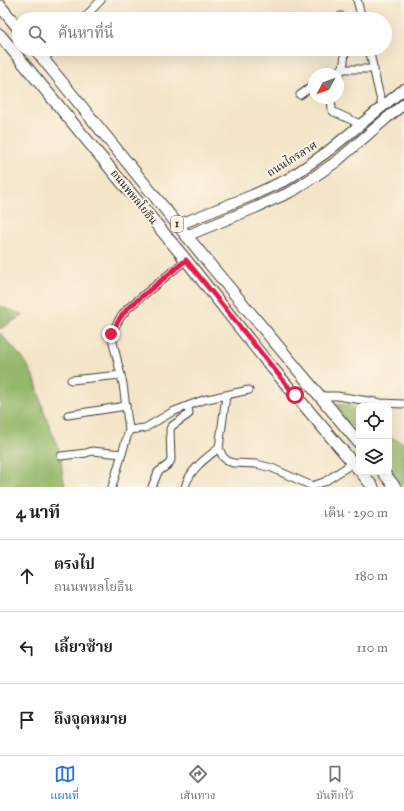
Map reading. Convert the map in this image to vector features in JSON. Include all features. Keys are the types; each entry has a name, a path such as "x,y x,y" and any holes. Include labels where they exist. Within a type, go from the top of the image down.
{"main road":[{"path":"0,6 12,22"},
{"name":"ถนนพหลโยธิน","path":"0,35 12,50"},
{"name":"ถนนพหลโยธิน","path":"17,56 264,357 356,466"},
{"name":"ถนนพหลโยธิน","path":"41,56 186,236 356,439"},
{"name":"ถนนไกรลาศ","path":"178,225 253,195 288,179 327,152 404,89"},
{"path":"186,236 293,191 336,162 404,104"},
{"name":"ถนนพหลโยธิน","path":"364,475 373,487"},
{"path":"385,475 395,487"}],"street":[{"path":"90,12 101,0"},
{"path":"357,0 360,12"},
{"path":"44,59 47,56"},
{"path":"342,68 345,56"},
{"path":"371,56 382,106"},
{"path":"344,69 374,69"},
{"path":"300,96 308,90"},
{"path":"332,104 332,110 334,112 360,124"},
{"path":"112,487 129,430 123,384 111,334 120,318 128,308 186,260"},
{"path":"71,380 121,375"},
{"path":"129,430 145,428 172,412 203,400 249,390"},
{"path":"226,396 219,448 228,461 233,463 256,464 272,468 312,486 356,469"},
{"path":"321,396 337,396 381,403 404,404"},
{"path":"68,414 126,406"},
{"path":"152,487 158,472 169,464 171,460 170,429 189,414 188,406"},
{"path":"185,487 186,481 197,465 219,448"},
{"path":"61,456 92,451 122,454"}],"green space":[{"path":"0,306 23,315 0,329"},
{"path":"0,333 26,362 36,382 44,412 61,456 65,487 0,487"},
{"path":"337,404 351,406 356,410 356,431 342,415"},
{"path":"392,438 404,443 403,487 392,474"}],"route":[{"path":"111,334 120,318 128,308 186,260 295,395"}]}
